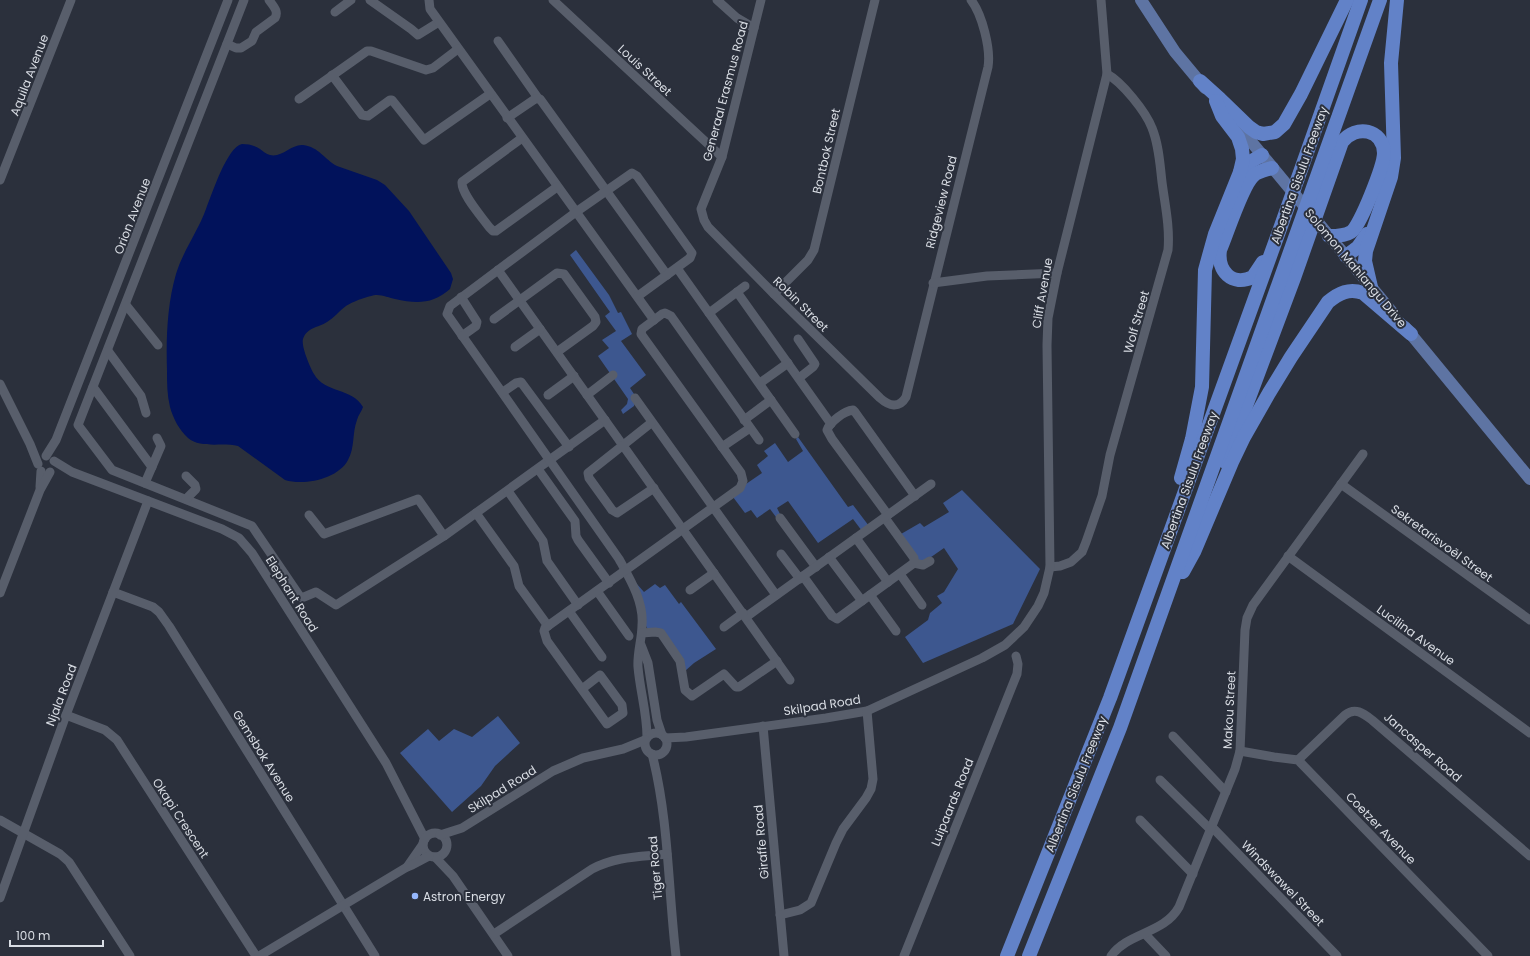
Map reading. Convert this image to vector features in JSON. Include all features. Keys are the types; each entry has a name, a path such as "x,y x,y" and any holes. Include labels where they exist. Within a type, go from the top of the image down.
{"highway":[{"path":"1200,81 1256,132 1263,134 1275,132 1284,124 1301,94 1347,0"},
{"name":"Albertina Sisulu Freeway","path":"1007,956 1107,706 1361,0"},
{"name":"Albertina Sisulu Freeway","path":"1029,956 1120,728 1380,0"},
{"path":"1371,287 1365,261 1366,251 1391,177 1394,158 1391,63 1397,0"},
{"path":"1274,170 1257,173 1249,180 1220,250 1220,262 1222,268 1228,276 1233,279 1244,280 1253,277 1259,269 1344,37 1356,14"},
{"path":"1156,571 1158,559 1192,439 1202,387 1205,270 1215,234 1240,172 1243,153 1240,143 1222,116 1216,101"},
{"path":"1120,728 1134,702 1183,573 1294,278 1342,142 1354,132 1364,131 1374,134 1378,138 1383,148 1383,160 1358,224 1350,233 1329,236"},
{"path":"1240,172 1250,162 1262,155"},
{"path":"1346,256 1361,244 1379,211"},
{"path":"1183,573 1194,552 1229,468 1244,437 1287,363 1328,302 1341,293 1356,291 1374,302 1411,334"}],"main road":[{"name":"Solomon Mahlangu Drive","path":"1141,0 1175,52 1530,479"}],"street":[{"name":"Aquila Avenue","path":"0,180 71,0"},
{"name":"Orion Avenue","path":"0,593 40,490 47,464 56,440 228,0"},
{"path":"244,0 78,425 112,470 252,526 301,598 316,592 336,605 444,536 605,420"},
{"path":"227,44 236,48 241,48 252,41 256,32 275,18 277,15 276,11 269,0"},
{"path":"370,0 418,35 439,22"},
{"path":"429,0 430,9 439,22 654,320"},
{"name":"Louis Street","path":"553,0 722,157"},
{"path":"717,0 737,18 754,28"},
{"name":"Generaal Erasmus Road","path":"701,209 722,157 761,0"},
{"name":"Bontbok Street","path":"774,294 808,260 814,250 875,0"},
{"name":"Ridgeview Road","path":"895,406 900,404 906,397 989,59 988,47 977,9 971,0"},
{"name":"Cliff Avenue","path":"1017,635 1032,617 1038,606 1044,593 1050,567 1046,329 1057,273 1107,74 1101,0"},
{"path":"334,12 345,1"},
{"path":"498,41 667,275"},
{"path":"299,100 367,51 371,51 426,70 433,68 458,49"},
{"name":"Wolf Street","path":"1050,567 1060,566 1071,562 1082,552 1086,542 1102,496 1110,455 1168,250 1169,237 1166,206 1159,157 1152,126 1123,87 1114,78 1107,74"},
{"path":"332,75 360,114 364,117 368,116 392,100 424,140 490,94"},
{"path":"507,118 538,98"},
{"path":"522,138 462,182 462,188 465,194 489,227 493,231 496,231 557,187"},
{"path":"638,296 690,258 692,253 637,176 632,173 576,212 450,306 447,314 503,392 626,571 642,613 642,634 641,645 638,653 638,667 646,720 655,744"},
{"name":"Robin Street","path":"701,209 708,227 880,398 887,404 895,406"},
{"path":"677,268 796,434"},
{"path":"498,270 790,680"},
{"path":"494,319 557,273 561,273 595,317 596,322 593,326 557,352"},
{"path":"933,283 987,276 1057,273"},
{"path":"709,313 745,286"},
{"path":"737,292 832,424"},
{"path":"461,298 477,322 476,326 462,336"},
{"path":"126,305 158,345"},
{"path":"582,689 600,675 622,705 623,713 607,724 547,641 544,631 548,626 578,604 740,488 743,481 741,473 641,334 642,329 665,313 671,316 759,440"},
{"path":"515,347 540,329"},
{"path":"798,339 815,364 799,378"},
{"path":"108,351 141,396 146,412"},
{"path":"760,384 788,363"},
{"path":"587,395 613,375"},
{"path":"548,395 574,376"},
{"path":"503,392 516,383 521,382 569,447"},
{"path":"0,384 30,444 47,464"},
{"path":"93,387 152,467"},
{"path":"634,398 776,596"},
{"path":"744,420 771,400"},
{"path":"914,563 914,558 827,430 847,411 853,410 915,496"},
{"path":"651,423 588,473 589,478 612,510 617,513 654,488"},
{"path":"722,447 750,428"},
{"path":"145,483 161,446 157,438"},
{"name":"Makou Street","path":"1111,956 1120,946 1167,922 1176,913 1226,792 1240,751 1246,623 1253,605 1363,454"},
{"name":"Elephant Road","path":"47,464 72,472 222,529 235,535 243,542 252,553 386,763 416,819 431,838"},
{"path":"538,469 575,521 576,536 578,540 609,583"},
{"path":"186,476 196,489 186,499"},
{"path":"724,627 776,596 931,484"},
{"name":"Sekretarisvoël Street","path":"1341,484 1530,620"},
{"path":"508,490 543,541 547,561 578,604"},
{"path":"309,515 324,534 418,499 444,536"},
{"name":"Njala Road","path":"0,898 66,715 148,501"},
{"path":"476,513 514,566 519,586 548,626"},
{"path":"780,518 816,567"},
{"path":"856,538 888,582"},
{"path":"781,554 834,618 838,619 914,563 924,565 930,561"},
{"name":"Lucilina Avenue","path":"1288,556 1530,733"},
{"path":"829,557 862,601"},
{"path":"690,590 714,573"},
{"path":"900,574 922,605"},
{"path":"598,591 629,636"},
{"name":"Gemsbok Avenue","path":"113,592 153,608 164,619 375,956"},
{"path":"870,595 896,631"},
{"path":"569,611 602,657"},
{"path":"642,634 655,632 661,633 680,661 685,690 692,696 724,674 736,687 739,687 777,661"},
{"name":"Skilpad Road","path":"431,838 462,828 553,771 583,758 686,737 867,711 994,652 1017,635"},
{"path":"641,645 648,663 657,720 655,744"},
{"name":"Luipaards Road","path":"904,956 1017,674 1018,664 1016,656"},
{"path":"780,915 800,910 811,903 839,835 871,789 873,779 867,711"},
{"name":"Jancasper Road","path":"1298,760 1345,715 1352,711 1360,711 1530,856"},
{"name":"Okapi Crescent","path":"66,715 105,730 117,740 256,956"},
{"name":"Giraffe Road","path":"762,726 784,956"},
{"path":"1173,736 1226,792"},
{"name":"Tiger Road","path":"655,744 676,956"},
{"path":"1240,751 1298,760"},
{"name":"Coetzer Avenue","path":"1298,760 1488,956"},
{"name":"Windswawel Street","path":"1160,780 1211,829 1337,956"},
{"path":"0,820 60,854 69,862 130,956"},
{"path":"1140,820 1193,874"},
{"name":"Skilpad Road","path":"446,849 462,828"},
{"path":"407,867 431,838"},
{"path":"431,838 445,839 453,876"},
{"path":"431,838 425,851 453,876 508,956"},
{"path":"259,956 407,867 432,856 439,856 446,849"},
{"path":"494,934 592,869 605,862 618,859 667,854"},
{"path":"1146,934 1166,956"}],"shaded area":[{"path":"242,144 253,146 270,155 279,155 299,145 309,146 337,166 377,180 385,185 409,211 451,273 453,279 450,289 444,294 424,302 403,301 382,295 370,296 361,299 346,306 324,324 307,332 303,342 308,362 314,374 319,380 331,388 353,396 363,407 355,425 352,451 348,460 337,472 311,481 293,482 285,480 238,446 205,444 193,441 188,438 179,428 170,407 168,398 167,334 169,310 176,274 203,217 226,162 236,147"},
{"path":"576,250 609,295 618,313 621,312 632,334 621,341 646,375 630,388 636,397 634,406 623,414 621,410 627,404 628,399 598,356 609,348 602,340 616,331 605,316 610,312 570,255"},
{"path":"798,437 848,507 853,505 869,526 862,531 853,519 818,543 788,501 777,508 780,514 776,517 770,509 757,518 751,510 745,513 733,497 746,484 762,473 757,465 768,456 764,451 775,443 788,462 803,451 796,439"},
{"path":"962,490 1040,569 1013,624 923,663 905,637 928,620 930,613 942,603 937,596 944,592 958,569 944,548 924,562 919,561 901,534 920,523 924,527 949,512 943,503"},
{"path":"636,583 644,592 655,584 660,588 665,585 679,604 681,602 716,649 694,663 685,671 667,636 647,628"},
{"path":"498,716 520,743 495,766 481,786 452,812 400,753 428,729 439,741 454,729 472,737"}],"place":[{"name":"Astron Energy","path":"415,896"}]}
